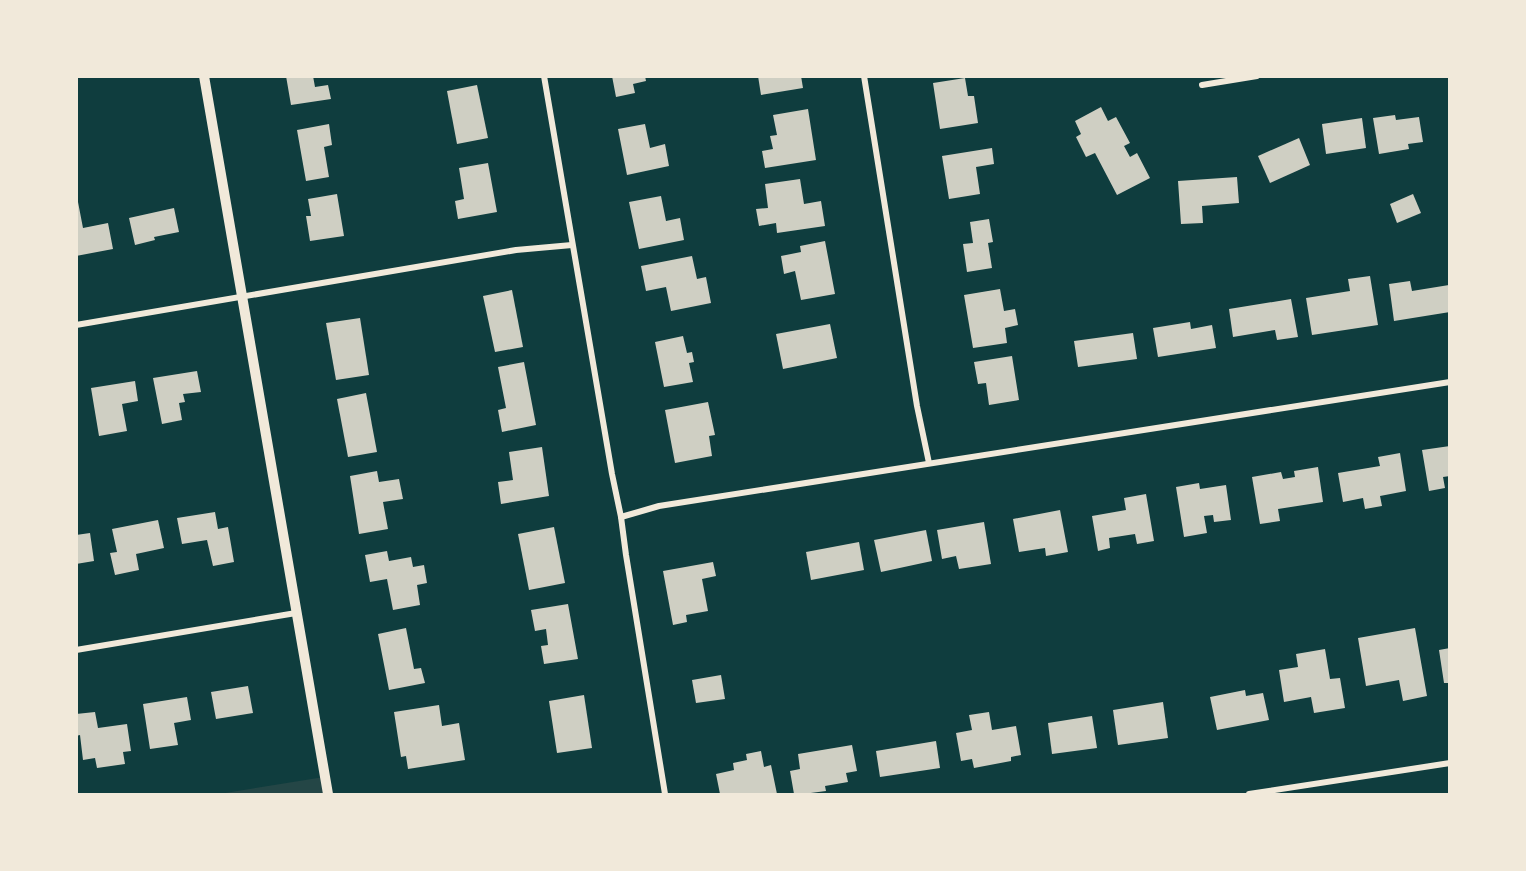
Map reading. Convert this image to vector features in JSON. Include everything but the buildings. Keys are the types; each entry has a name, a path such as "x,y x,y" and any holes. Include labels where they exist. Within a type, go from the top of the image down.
{"street":[{"path":"204,76 328,795"},
{"path":"544,76 621,517 665,795"},
{"path":"864,76 928,463"},
{"path":"1202,85 1257,76"},
{"path":"76,325 516,250 572,244"},
{"path":"621,517 659,506 1449,382"},
{"path":"76,650 296,613"},
{"path":"1249,795 1449,763"}],"shaded area":[{"path":"324,777 328,794 219,794"}]}
